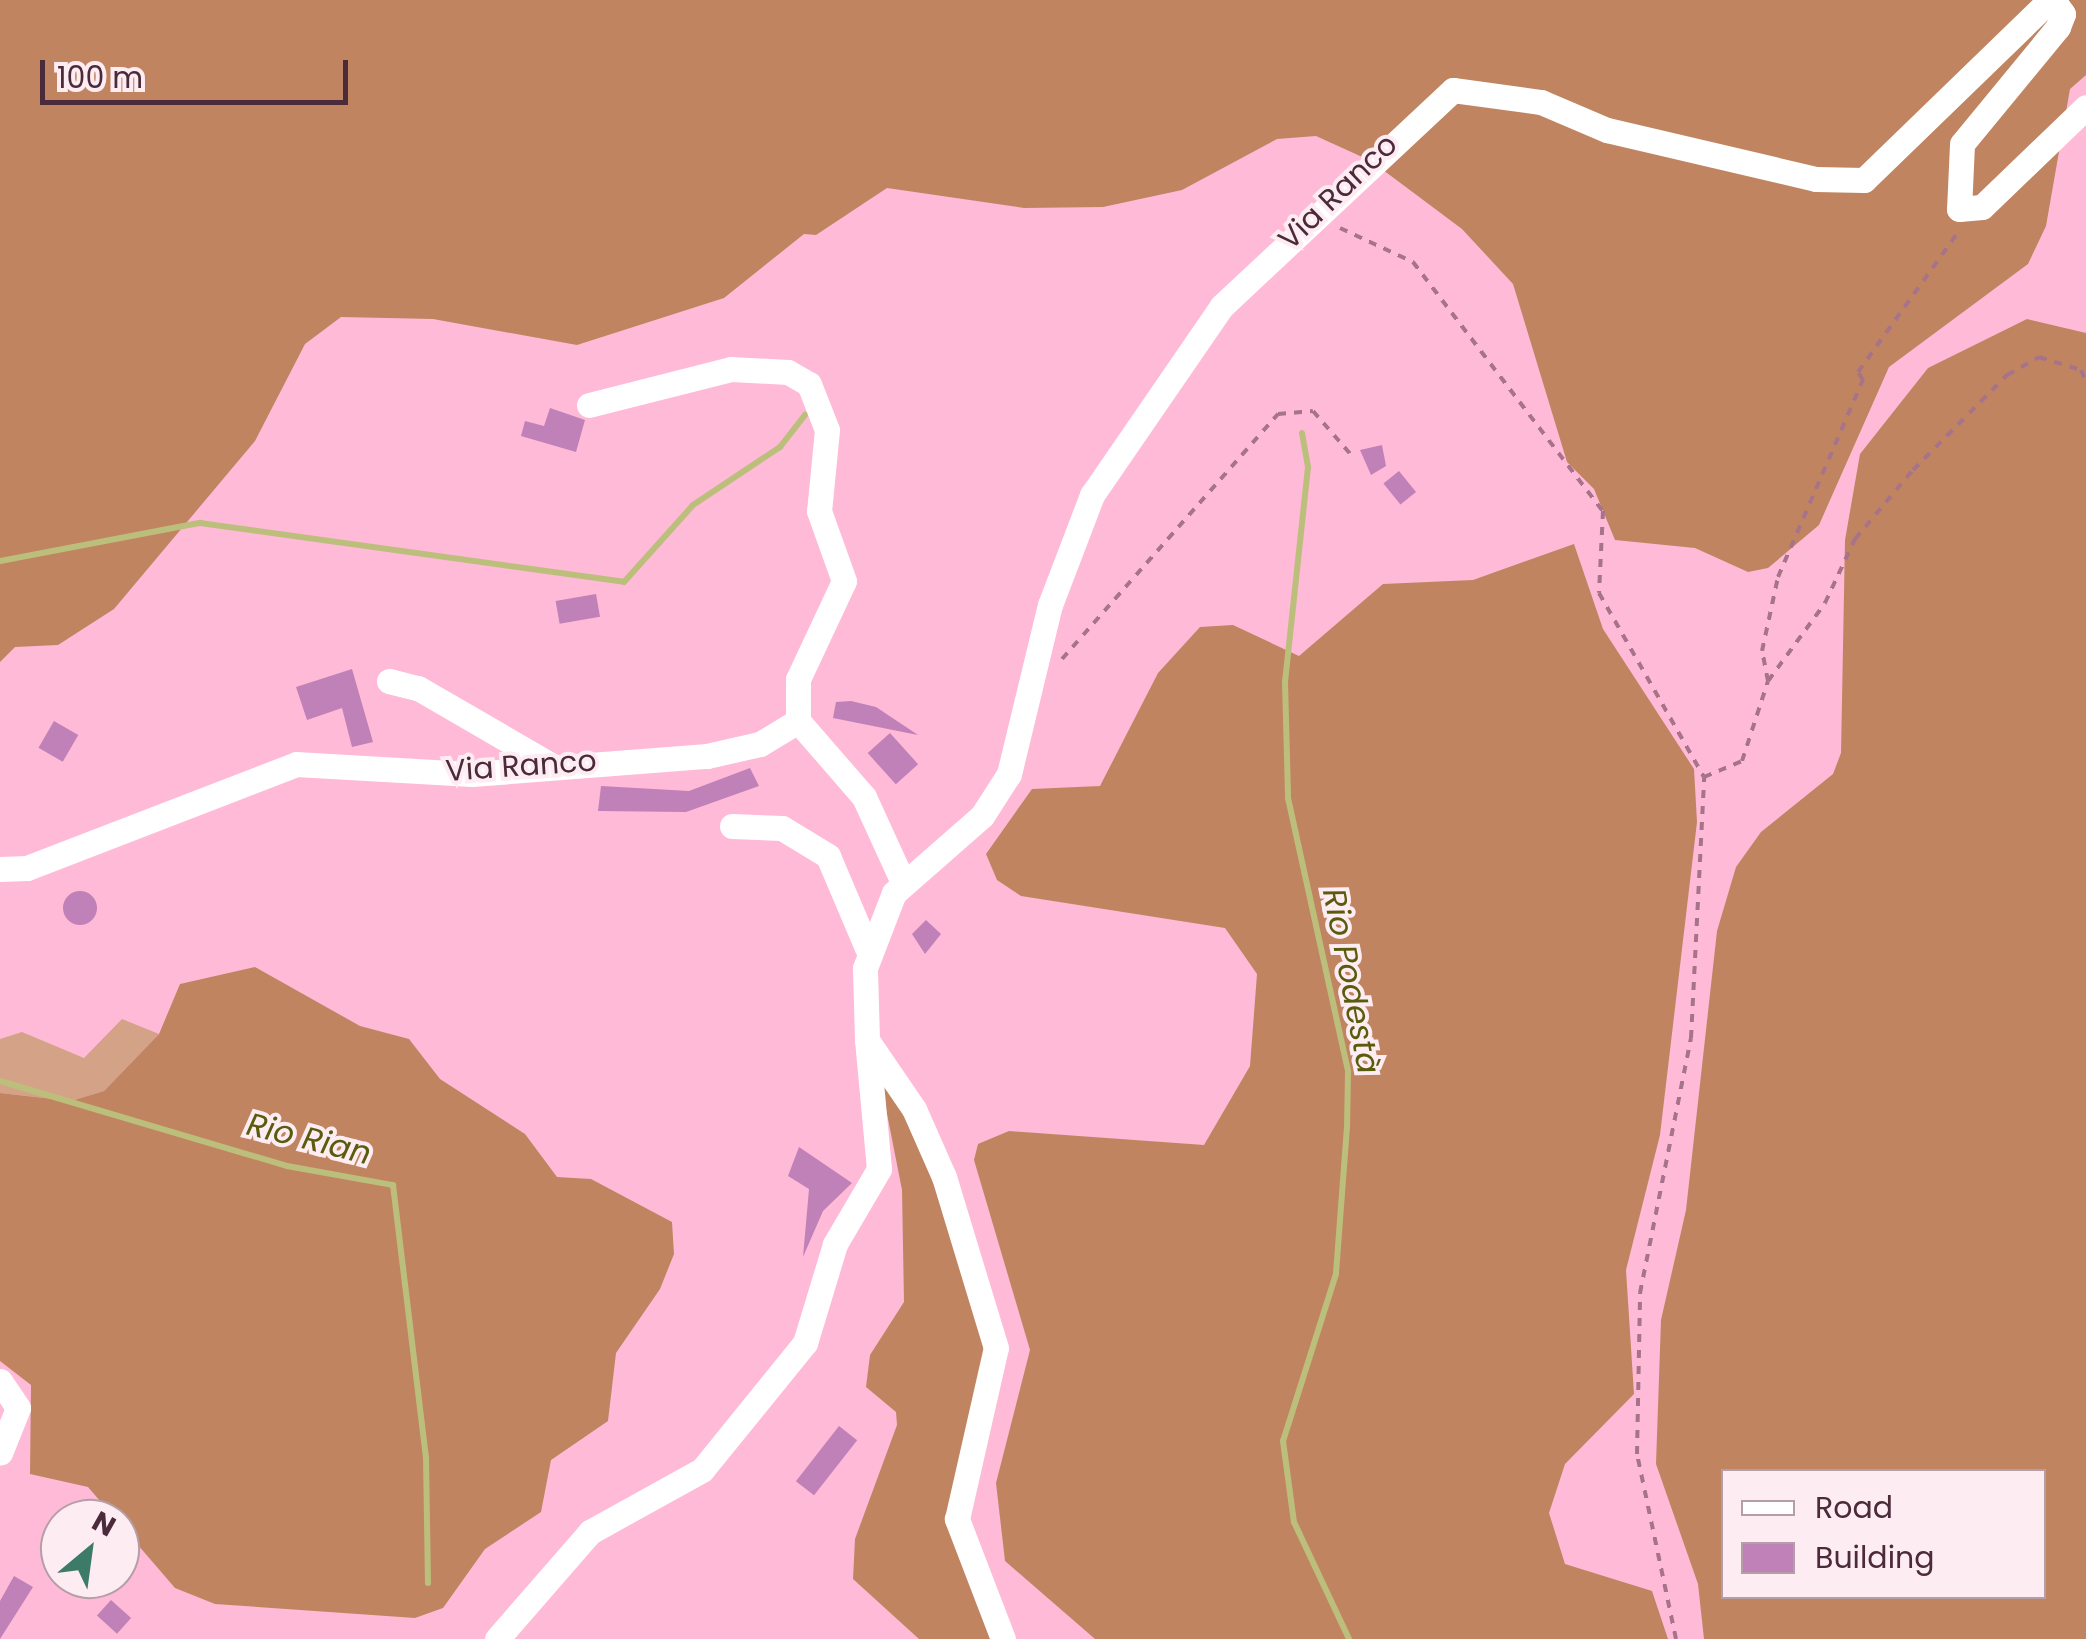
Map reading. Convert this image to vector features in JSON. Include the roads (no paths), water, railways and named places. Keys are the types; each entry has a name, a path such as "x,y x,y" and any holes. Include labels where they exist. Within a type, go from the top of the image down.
{"street":[{"path":"2052,0 2064,14 2058,27 1962,144 1959,208 1982,208 2086,107"},
{"name":"Via Ranco","path":"498,1639 590,1532 702,1470 805,1343 835,1244 879,1169 867,1040 867,948 903,882 982,816 1009,774 1034,670 1092,495 1222,306 1453,90 1541,102 1607,130 1816,179 1864,180 2052,0"},
{"path":"589,405 730,369 788,372 809,384 826,430 818,511 844,581 798,679 798,721 864,797 903,882"},
{"path":"389,681 418,688 551,765"},
{"name":"Via Ranco","path":"0,870 26,868 296,764 472,774 707,756 760,744 798,721"},
{"path":"732,826 782,828 828,856 867,948"},
{"path":"867,1040 914,1109 944,1177 996,1348 956,1519 1003,1639"},
{"path":"0,1382 18,1408 0,1453"}],"waterway":[{"path":"0,561 200,523 624,582 693,505 780,447 805,415"},
{"name":"Rio Podestà","path":"1302,433 1308,467 1285,681 1288,798 1348,1072 1347,1127 1336,1274 1283,1441 1294,1522 1349,1639"},
{"name":"Rio Rian","path":"0,1081 287,1166 393,1185 426,1457 428,1583"}]}
